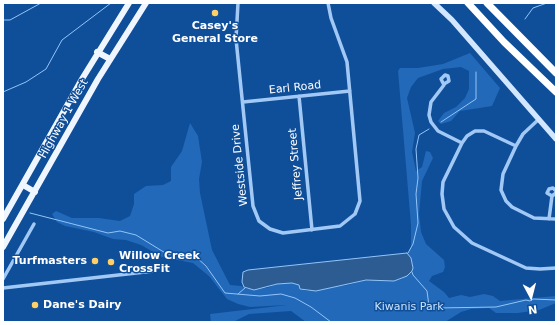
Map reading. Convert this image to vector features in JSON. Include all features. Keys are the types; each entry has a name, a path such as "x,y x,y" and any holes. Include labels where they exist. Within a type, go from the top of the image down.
{"highway":[{"path":"468,3 504,42 556,92"},
{"path":"489,5 556,73"}],"main road":[{"name":"Highway 1 West","path":"3,219 97,52 129,3"},
{"name":"Highway 1 West","path":"3,247 110,59 146,3"},
{"path":"435,4 457,25 556,139"},
{"path":"97,52 110,59"},
{"path":"22,185 35,192"}],"street":[{"name":"Westside Drive","path":"238,3 236,31 253,206 256,216 268,228 278,232 333,228 343,225 352,218 359,206 360,195 350,91 344,53 331,18 328,3"},
{"path":"444,84 430,105 429,115 431,122 442,134 462,143"},
{"name":"Earl Road","path":"242,102 350,91"},
{"name":"Jeffrey Street","path":"299,96 312,230"},
{"path":"538,119 523,134 516,146 501,179 503,195 509,204 528,216 539,219 556,219"},
{"path":"516,146 491,134 479,131 470,134 462,143 446,175 443,188 444,209 454,228 472,243 517,265 533,269 556,268"},
{"path":"549,219 552,196 556,192 553,188 548,189 547,193 552,196"},
{"path":"3,279 34,224"},
{"path":"3,288 154,271"}],"green space":[{"name":"Kiwanis Park","path":"470,53 500,88 492,106 460,111 451,121 441,124 438,121 444,113 456,107 465,98 469,89 469,71 461,67 443,69 418,78 411,87 407,98 415,133 412,152 416,171 422,167 426,151 430,152 433,158 422,181 419,214 421,232 426,244 444,260 445,267 443,272 432,276 429,281 444,292 449,298 461,295 470,297 484,294 493,296 500,301 556,296 556,303 539,310 518,313 496,313 489,308 471,309 461,312 445,322 306,322 291,311 249,314 233,322 211,322 210,314 287,305 250,307 238,304 227,299 209,276 193,263 162,257 141,245 126,240 113,239 94,232 65,226 57,222 52,214 56,211 72,218 99,218 120,221 130,216 134,204 134,194 146,186 163,185 171,181 171,167 182,151 190,123 198,136 202,162 199,179 200,193 212,250 230,285 241,286 248,289 267,288 277,284 292,283 299,285 300,289 307,291 348,285 366,280 401,279 412,271 413,266 408,254 410,248 413,247 411,246 411,225 398,71 400,68 418,68 443,64"}],"shaded area":[{"path":"407,253 411,258 413,268 412,271 407,276 394,281 366,280 316,291 300,289 299,285 292,283 277,284 254,290 244,287 242,282 243,272 248,270"}],"waterway":[{"path":"3,20 10,20 41,3"},
{"path":"3,92 26,82 46,69 62,40 111,3"},
{"path":"525,19 533,8 547,3"},
{"path":"441,122 476,99 476,72"},
{"path":"408,253 413,244 418,223 416,194 418,178 416,149 419,135 429,129"},
{"path":"30,213 108,233 120,231 136,235 167,254 196,257 206,266 225,293 260,296 281,294 295,298 311,307 331,322"},
{"path":"412,272 427,291 429,306 437,308 496,307 526,300 530,301 533,299 556,300"},
{"path":"238,294 245,288"}],"place":[{"name":"Casey's General Store","path":"215,13"},
{"name":"Turfmasters","path":"95,261"},
{"name":"Willow Creek CrossFit","path":"111,262"},
{"name":"Dane's Dairy","path":"35,305"}]}
